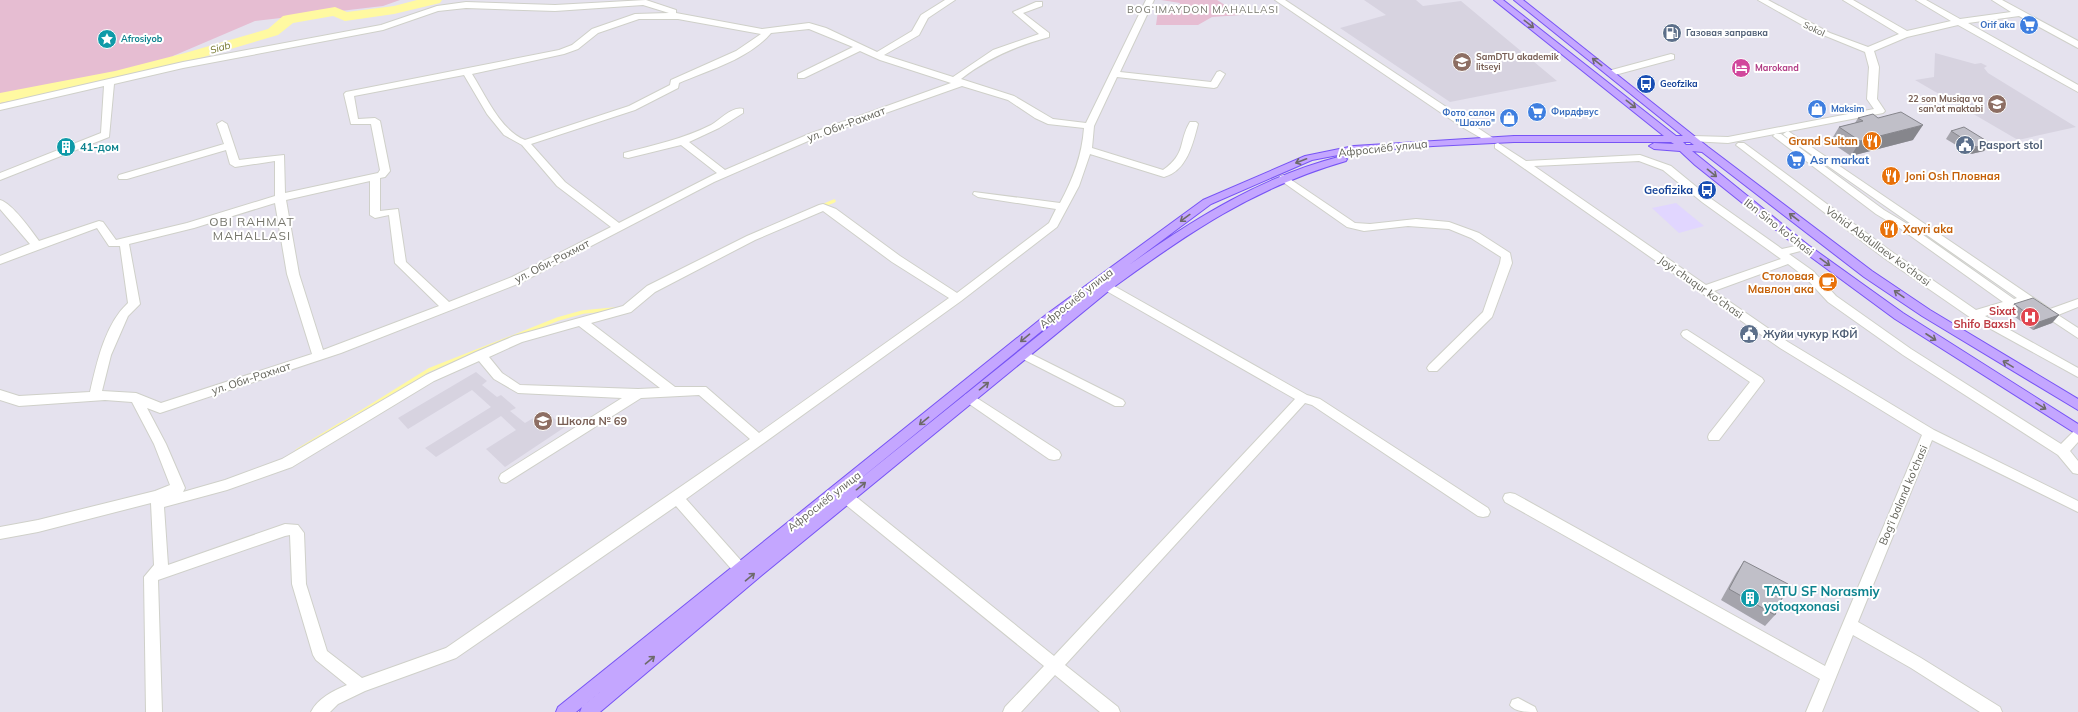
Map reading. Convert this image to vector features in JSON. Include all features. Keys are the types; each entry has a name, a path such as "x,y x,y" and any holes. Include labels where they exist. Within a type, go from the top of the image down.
{"main road":[{"name":"Ibn Sino ko'chasi","path":"1498,0 1678,143 1804,247 1899,316 2078,430"},
{"name":"Ibn Sino ko'chasi","path":"1518,0 1693,139 1868,274 1913,305 2078,405"},
{"name":"Афросиёб улица","path":"1678,143 1693,139"},
{"name":"Афросиёб улица","path":"588,712 623,674 739,568 842,494 969,398 1106,286 1163,244 1218,210 1284,178 1317,166 1357,156 1494,143"},
{"name":"Афросиёб улица","path":"564,712 623,674 842,494 1051,317 1206,202 1309,158 1354,149 1494,143 1678,143 1705,148"}],"street":[{"path":"876,55 916,33 924,17 951,0"},
{"path":"319,712 333,699 360,686 451,653 678,498 956,298 1053,225 1074,186 1087,150 1089,126 1150,0"},
{"name":"Joyi chuqur ko'chasi","path":"1279,0 1494,143 1784,345 1929,433"},
{"name":"Sokol","path":"1762,0 1804,24 1844,43 1868,50"},
{"path":"1847,0 1906,34"},
{"path":"1920,0 2078,89"},
{"path":"1996,0 2078,44"},
{"path":"0,107 183,65 383,27 437,9 466,5 555,8 644,2 688,18"},
{"name":"ул. Оби-Рахмат","path":"0,395 19,401 105,395 136,398 160,408 319,356 447,308 516,280 724,174 812,136 957,82 979,61 998,50 1046,35 1017,12 1039,4"},
{"path":"1880,112 1872,99 1874,67 1868,50 1888,40 1906,34 1961,22 2020,13"},
{"path":"0,260 36,245 99,224 114,244 190,226 279,198 381,175 385,171 375,122 354,122 349,94 468,72 561,52 575,47 595,31 638,16 669,16 688,18 768,32 800,26 816,28 876,55 1011,98 1038,116 1052,122 1089,126"},
{"path":"468,72 494,116 517,142 525,143 632,108 675,86 674,82 750,47 765,37 768,32"},
{"path":"801,76 859,48"},
{"path":"1610,73 1671,57"},
{"path":"1115,74 1214,85 1220,74"},
{"path":"0,177 106,135 109,83"},
{"path":"628,155 652,149 657,150 682,141 716,126 740,111"},
{"path":"1705,148 1741,144 1855,120 1880,112"},
{"path":"1693,139 1728,140 1848,116 1880,112"},
{"path":"222,124 234,164 280,157 279,198 284,229 293,265 293,274 319,356"},
{"path":"1087,150 1164,174 1172,169 1186,153 1193,124"},
{"path":"1783,135 2078,334"},
{"path":"1783,135 1880,212 1905,227 2012,303"},
{"path":"682,141 724,174"},
{"path":"525,143 561,184 618,227"},
{"name":"Vohid Abdullaev ko'chasi","path":"1741,144 1888,255 1975,315 2078,373"},
{"path":"123,177 229,146"},
{"path":"1524,164 1640,158 1657,163 1667,168 1706,200 1809,274 1832,299 1907,352 2063,451 2078,469"},
{"path":"375,176 375,215 394,211 401,263 447,308"},
{"path":"1284,178 1359,228 1370,229 1408,223 1453,226 1466,230 1506,256 1506,263 1488,314 1434,368"},
{"path":"978,194 1063,207"},
{"path":"0,203 13,216 36,245"},
{"path":"0,533 227,485 287,463 430,378 518,339 626,309 651,288 752,238 823,207 832,211 871,241 956,298"},
{"path":"96,396 105,356 123,314 134,304 125,246 122,242"},
{"path":"1705,290 1784,257 1804,247"},
{"path":"1106,286 1303,398 1316,402 1483,512"},
{"path":"1975,315 2025,299"},
{"path":"2049,314 2078,303"},
{"path":"582,322 672,391"},
{"path":"1687,334 1758,381 1714,437"},
{"path":"1023,354 1119,403"},
{"path":"480,355 498,376 518,389 638,394 702,390 758,439"},
{"path":"506,478 638,394"},
{"path":"136,398 160,444 178,488 157,500"},
{"path":"969,398 1054,455"},
{"path":"1011,712 1303,398"},
{"name":"Bog'i baland ko'chasi","path":"1814,712 1929,433 2078,507"},
{"path":"2063,451 2078,435"},
{"path":"842,494 1112,712"},
{"path":"678,498 739,568"},
{"path":"1510,498 1828,676"},
{"path":"154,712 151,577 160,567 157,500"},
{"path":"151,577 284,530 293,530 297,533 299,584 321,655 360,686"},
{"path":"1849,625 1916,663 1994,712"}],"shaded area":[{"name":"Afrosiyob","path":"0,0 400,0 383,6 255,21 173,56 178,66 51,90 0,106"},
{"path":"1161,0 1217,0 1241,15 1212,17 1198,25 1156,25 1158,11 1177,12 1180,3"},
{"name":"SamDTU akademik litseyi","path":"1364,0 1416,0 1423,6 1461,1 1557,81 1450,102 1340,28 1386,15"},
{"name":"22 son Musiqa va san'at maktabi","path":"1935,53 1975,64 1981,63 1987,66 1984,68 1988,73 2076,127 2018,140 1915,80 1934,77"},
{"path":"1676,203 1704,226 1679,233 1652,208"},
{"name":"Школа № 69","path":"476,372 487,381 482,385 497,397 501,395 516,408 510,411 525,423 545,411 565,427 505,467 486,449 516,430 501,416 436,457 425,448 491,407 472,390 408,429 398,418"}],"building":[{"path":"1901,112 1923,125 1860,141 1839,127 1863,121 1858,118 1873,114 1878,118"},
{"path":"1964,127 1990,143 1976,147 1951,131"},
{"path":"2033,298 2059,315 2039,322 2014,304"},
{"path":"1744,561 1788,584 1775,615 1729,589"}],"waterway":[{"name":"Siab","path":"0,98 116,76 191,56 273,32 288,19 335,11 345,17 394,10 435,0"},
{"path":"822,206 834,201"},
{"path":"342,424 429,370 558,319 583,312 615,309"},
{"path":"297,451 343,423"}],"place":[{"name":"Orif aka","path":"2029,25"},
{"name":"Газовая заправка","path":"1672,33"},
{"name":"Afrosiyob","path":"107,39"},
{"name":"SamDTU akademik litseyi","path":"1462,62"},
{"name":"Marokand","path":"1741,68"},
{"name":"Geofzika","path":"1646,84"},
{"name":"22 son Musiqa va san'at maktabi","path":"1997,104"},
{"name":"Maksim","path":"1817,109"},
{"name":"Фирдфвус","path":"1537,112"},
{"name":"Фото салон \"Шахло\"","path":"1509,118"},
{"name":"Grand Sultan","path":"1872,141"},
{"name":"Pasport stol","path":"1965,145"},
{"name":"41-дом","path":"66,147"},
{"name":"Asr markat","path":"1796,160"},
{"name":"Joni Osh Пловная","path":"1891,176"},
{"name":"Geofizika","path":"1707,190"},
{"name":"Xayri aka","path":"1889,229"},
{"name":"Столовая Мавлон ака","path":"1828,282"},
{"name":"Sixat Shifo Baxsh","path":"2030,317"},
{"name":"Жуйи чукур КФЙ","path":"1749,334"},
{"name":"Школа № 69","path":"543,421"},
{"name":"TATU SF Norasmiy yotoqxonasi","path":"1750,598"}],"district":[{"name":"BOG‘IMAYDON MAHALLASI","path":"1203,9"},
{"name":"OBI RAHMAT MAHALLASI","path":"252,229"}]}
